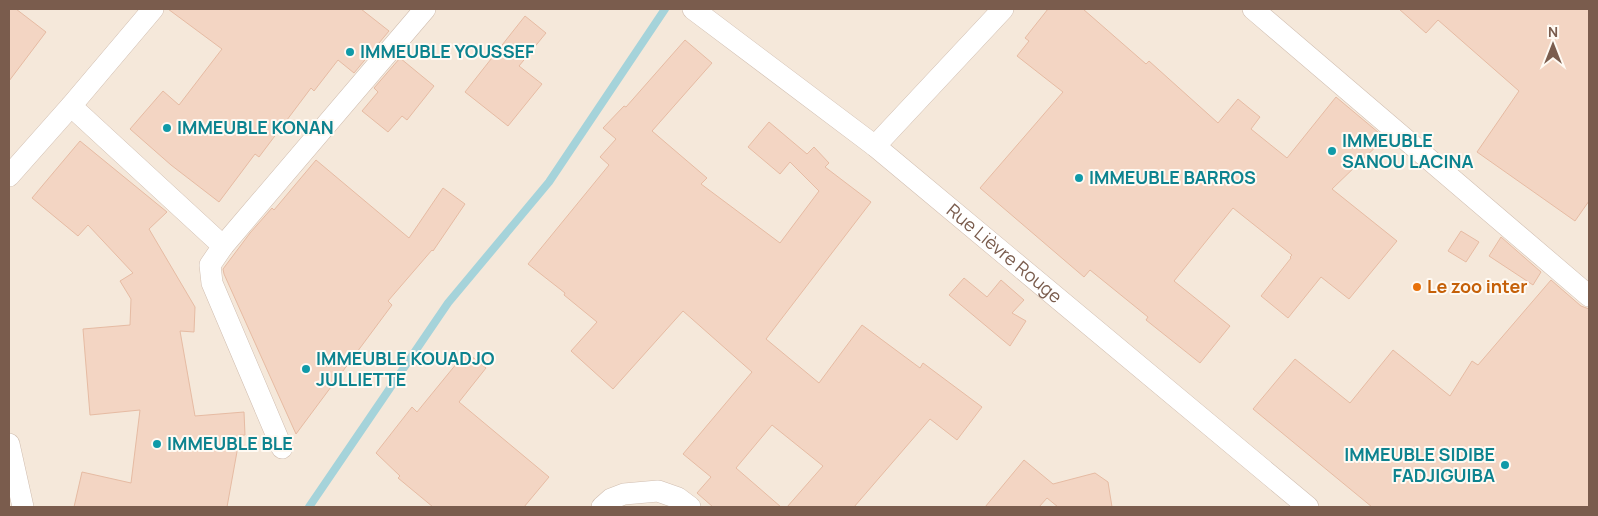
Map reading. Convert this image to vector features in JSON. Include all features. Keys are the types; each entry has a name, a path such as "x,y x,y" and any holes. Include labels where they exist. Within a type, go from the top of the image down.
{"street":[{"path":"9,176 71,106 152,9"},
{"path":"282,448 212,283 210,265 223,246 425,9"},
{"name":"Rue Lièvre Rouge","path":"693,9 875,146 1308,507"},
{"path":"875,146 1003,9"},
{"path":"1253,9 1589,296"},
{"path":"71,106 223,246"},
{"path":"9,444 23,507"},
{"path":"602,507 611,499 624,494 658,491 678,498 690,507"}],"shaded area":[{"path":"9,9 1589,9 1589,507 9,507"}],"building":[{"path":"9,9 16,9 46,32 9,81"},
{"path":"168,9 361,9 389,31 354,73 338,60 314,91 311,88 259,157 255,154 219,202 171,165 130,129 163,91 179,105 222,49"},
{"path":"1048,9 1083,9 1146,64 1149,61 1218,123 1238,99 1260,117 1251,129 1287,158 1336,97 1385,138 1332,189 1397,241 1349,299 1321,277 1288,318 1261,296 1292,255 1233,208 1174,281 1230,326 1200,363 1146,320 1148,317 1090,270 1084,277 980,188 1063,92 1017,56 1029,41 1025,38"},
{"path":"1399,9 1589,9 1589,201 1575,221 1477,152 1519,91 1438,20 1426,33"},
{"path":"525,16 546,33 519,66 542,84 508,126 465,92"},
{"path":"685,40 712,63 652,131 707,178 701,184 780,243 819,191 790,162 780,174 748,147 769,122 807,154 814,147 829,163 825,167 871,202 766,339 819,383 862,325 920,368 923,363 982,407 957,440 930,419 854,507 787,507 823,466 772,425 736,468 781,507 713,507 697,493 711,477 683,454 752,372 683,311 613,389 571,351 597,322 564,295 565,293 528,264 609,165 600,157 616,139 603,128 624,106 626,107"},
{"path":"400,58 434,86 407,120 402,116 388,132 362,111 378,92 374,88"},
{"path":"80,141 167,212 149,229 195,307 194,332 180,331 195,416 244,412 245,435 240,435 227,507 74,507 82,472 131,483 140,410 90,415 83,329 130,325 131,299 120,281 133,273 88,225 78,236 32,198"},
{"name":"IMMEUBLE KOUADJO JULLIETTE","path":"316,160 409,238 443,188 465,204 433,251 388,301 392,305 296,434 223,269 250,233 272,208 274,210"},
{"path":"1461,231 1479,242 1466,262 1448,251"},
{"path":"1501,237 1541,272 1533,285 1489,256"},
{"path":"964,278 987,297 1001,280 1024,300 1012,313 1026,321 1010,346 949,295"},
{"path":"1551,280 1581,306 1589,309 1589,507 1372,507 1253,409 1295,359 1350,403 1393,350 1450,396 1472,361 1478,365"},
{"path":"466,352 486,368 459,402 549,477 524,507 433,507 398,478 400,476 376,453 412,407 417,412"},
{"path":"1024,460 1053,484 1095,473 1108,482 1112,507 1058,507 1047,498 1039,507 985,507"}],"waterway":[{"path":"309,507 448,303 549,182 665,9"}],"place":[{"name":"IMMEUBLE YOUSSEF","path":"350,52"},
{"name":"IMMEUBLE KONAN","path":"167,128"},
{"name":"IMMEUBLE SANOU LACINA","path":"1332,151"},
{"name":"IMMEUBLE BARROS","path":"1079,178"},
{"name":"Le zoo inter","path":"1417,287"},
{"name":"IMMEUBLE KOUADJO JULLIETTE","path":"306,369"},
{"name":"IMMEUBLE BLE","path":"157,444"},
{"name":"IMMEUBLE SIDIBE FADJIGUIBA","path":"1505,465"}]}
